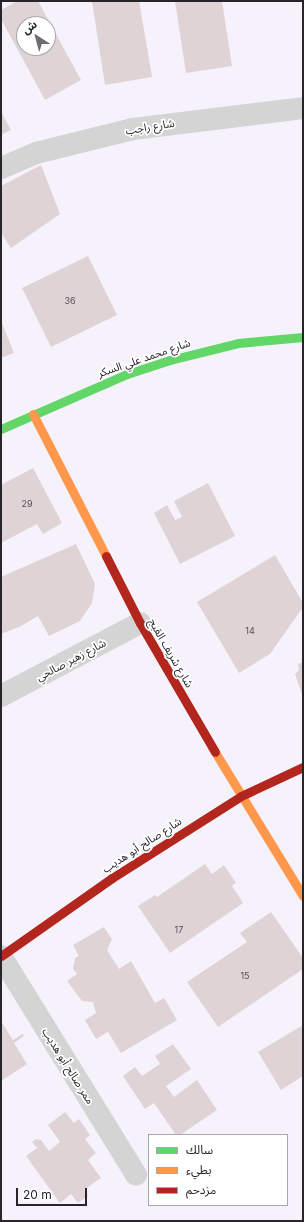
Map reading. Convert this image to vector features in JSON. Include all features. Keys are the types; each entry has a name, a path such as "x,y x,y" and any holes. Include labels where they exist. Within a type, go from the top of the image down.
{"street":[{"name":"شارع راجب","path":"1,168 36,153 133,129 303,108"},
{"name":"شارع محمد علي السكر","path":"1,430 34,414 127,374 170,360 205,350 238,343 303,336"},
{"name":"شارع شريف القبج","path":"34,414 140,623 241,796 303,896"},
{"name":"شارع زهير صالحي","path":"1,696 140,623"},
{"name":"شارع صالح أبو هديب","path":"1,956 112,878 241,796 303,767"},
{"name":"ممر صالح أبو هديب","path":"1,956 136,1175"}],"building":[{"path":"17,1 38,1 46,16 16,16 16,47 1,19 1,10"},
{"path":"92,1 139,1 152,77 105,85"},
{"path":"175,1 222,1 232,66 186,73"},
{"path":"56,34 81,80 45,100 21,56 56,56"},
{"path":"1,112 11,130 1,135"},
{"path":"41,165 60,214 11,248 1,233 1,186"},
{"path":"88,256 117,315 51,347 22,288"},
{"path":"1,321 14,353 1,358"},
{"path":"33,468 62,523 43,534 37,524 1,543 1,485"},
{"path":"208,483 235,536 180,564 154,513 167,505 175,520 182,517 174,501"},
{"path":"76,544 95,584 92,603 80,621 49,636 38,616 21,626 1,634 1,577"},
{"path":"275,555 303,603 303,607 270,654 239,673 197,602"},
{"path":"303,662 303,697 295,674 299,670 298,664"},
{"path":"205,864 212,874 224,865 236,883 232,886 243,903 170,953 138,906 155,895 157,897"},
{"path":"271,912 303,958 303,969 218,1027 187,982 247,942 240,933"},
{"path":"104,927 112,939 107,950 119,969 131,961 155,1003 164,998 177,1020 121,1053 108,1032 96,1039 85,1020 96,1013 93,1002 82,1001 67,981 77,974 73,969 75,958 79,956 73,945"},
{"path":"1,1021 13,1040 22,1034 24,1036 14,1043 27,1064 1,1081"},
{"path":"303,1025 303,1076 281,1090 258,1052"},
{"path":"173,1044 191,1069 166,1086 174,1097 197,1080 217,1110 181,1134 175,1134 154,1103 145,1109 123,1076 135,1067 142,1076 160,1064 155,1056"},
{"path":"65,1112 74,1123 79,1119 90,1135 85,1139 96,1153 88,1160 101,1178 84,1190 88,1196 78,1203 71,1194 60,1203 26,1156 37,1148 32,1142 36,1139 41,1140 49,1151 60,1142 48,1125"}],"traffic: fast":[{"path":"1,429 127,374 170,360 238,343 303,337"}],"traffic: slow":[{"path":"33,414 106,556"},
{"path":"215,752 303,896"}],"traffic: jam":[{"path":"106,556 140,623 215,752"},
{"path":"1,956 112,878 241,796 303,767"}]}
